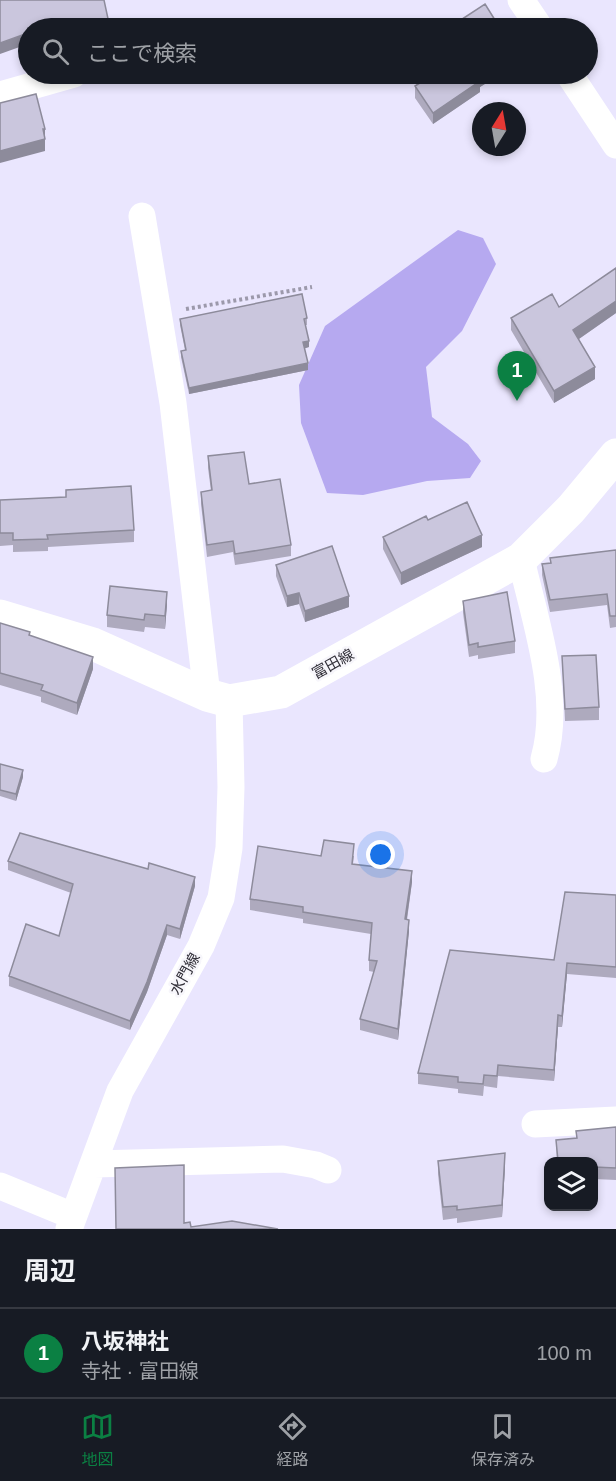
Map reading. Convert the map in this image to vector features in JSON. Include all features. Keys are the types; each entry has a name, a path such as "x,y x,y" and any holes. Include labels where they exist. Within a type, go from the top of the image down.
{"street":[{"path":"521,0 533,18"},
{"path":"0,95 39,84"},
{"path":"576,84 616,145"},
{"name":"水門線","path":"71,1222 120,1090 201,946 221,898 229,848 231,787 173,403 142,216"},
{"name":"富田線","path":"218,698 281,692 521,559 571,508 616,454"},
{"path":"521,559 545,663 551,717 550,738 544,759"},
{"path":"0,616 93,644 218,698"},
{"path":"535,1124 616,1120"},
{"path":"94,1164 283,1159 316,1165 328,1170"},
{"path":"0,1186 71,1222"}],"path":[{"path":"158,314 312,287"}],"shaded area":[{"path":"458,230 483,238 496,264 462,331 426,367 432,417 468,444 481,461 470,478 427,481 363,495 327,493 301,423 299,385 325,326"}],"building":[{"path":"0,0 104,0 108,18 18,18 18,37 0,43"},
{"path":"485,4 494,18 464,18"},
{"path":"418,84 476,84 433,113 415,86"},
{"path":"36,94 45,129 43,129 45,139 0,151 0,103"},
{"path":"616,268 616,301 573,330 595,367 554,391 511,318 552,294 559,307"},
{"path":"302,294 309,341 303,342 308,363 189,388 181,351 186,350 180,319"},
{"path":"244,452 249,484 280,479 291,545 235,554 233,541 207,545 201,492 212,490 208,456"},
{"path":"131,486 134,530 47,535 48,539 13,540 13,533 0,533 0,500 66,497 66,490"},
{"path":"467,502 482,535 401,573 383,537 426,516 428,520"},
{"path":"332,546 349,596 305,611 299,593 287,596 276,565"},
{"path":"616,550 616,616 610,616 607,594 550,600 542,564 551,563 550,558"},
{"path":"110,586 167,592 165,616 145,614 144,620 107,615"},
{"path":"507,592 515,641 478,647 478,643 469,645 463,601"},
{"path":"0,623 30,632 29,635 93,657 77,703 41,690 43,685 0,673"},
{"path":"596,655 599,707 565,709 562,656"},
{"path":"0,764 23,770 16,794 0,790"},
{"path":"20,833 148,869 149,863 195,877 180,929 167,925 147,982 130,1021 9,976 26,924 59,936 73,884 8,861"},
{"path":"324,840 354,844 352,864 412,871 405,919 409,920 398,1029 360,1019 377,961 369,960 372,923 303,912 303,907 250,899 258,846 321,856"},
{"path":"565,892 616,895 616,967 567,963 562,1016 558,1015 554,1070 498,1065 497,1076 484,1075 483,1084 458,1082 458,1077 418,1073 450,950 554,960"},
{"path":"616,1127 616,1168 598,1167 598,1157 558,1157 556,1140 577,1138 576,1131"},
{"path":"505,1153 502,1205 457,1210 457,1206 443,1207 438,1161"},
{"path":"184,1165 184,1223 190,1222 191,1227 232,1221 278,1229 116,1229 115,1168"}],"place":[{"name":"八坂神社","path":"517,401"}]}
